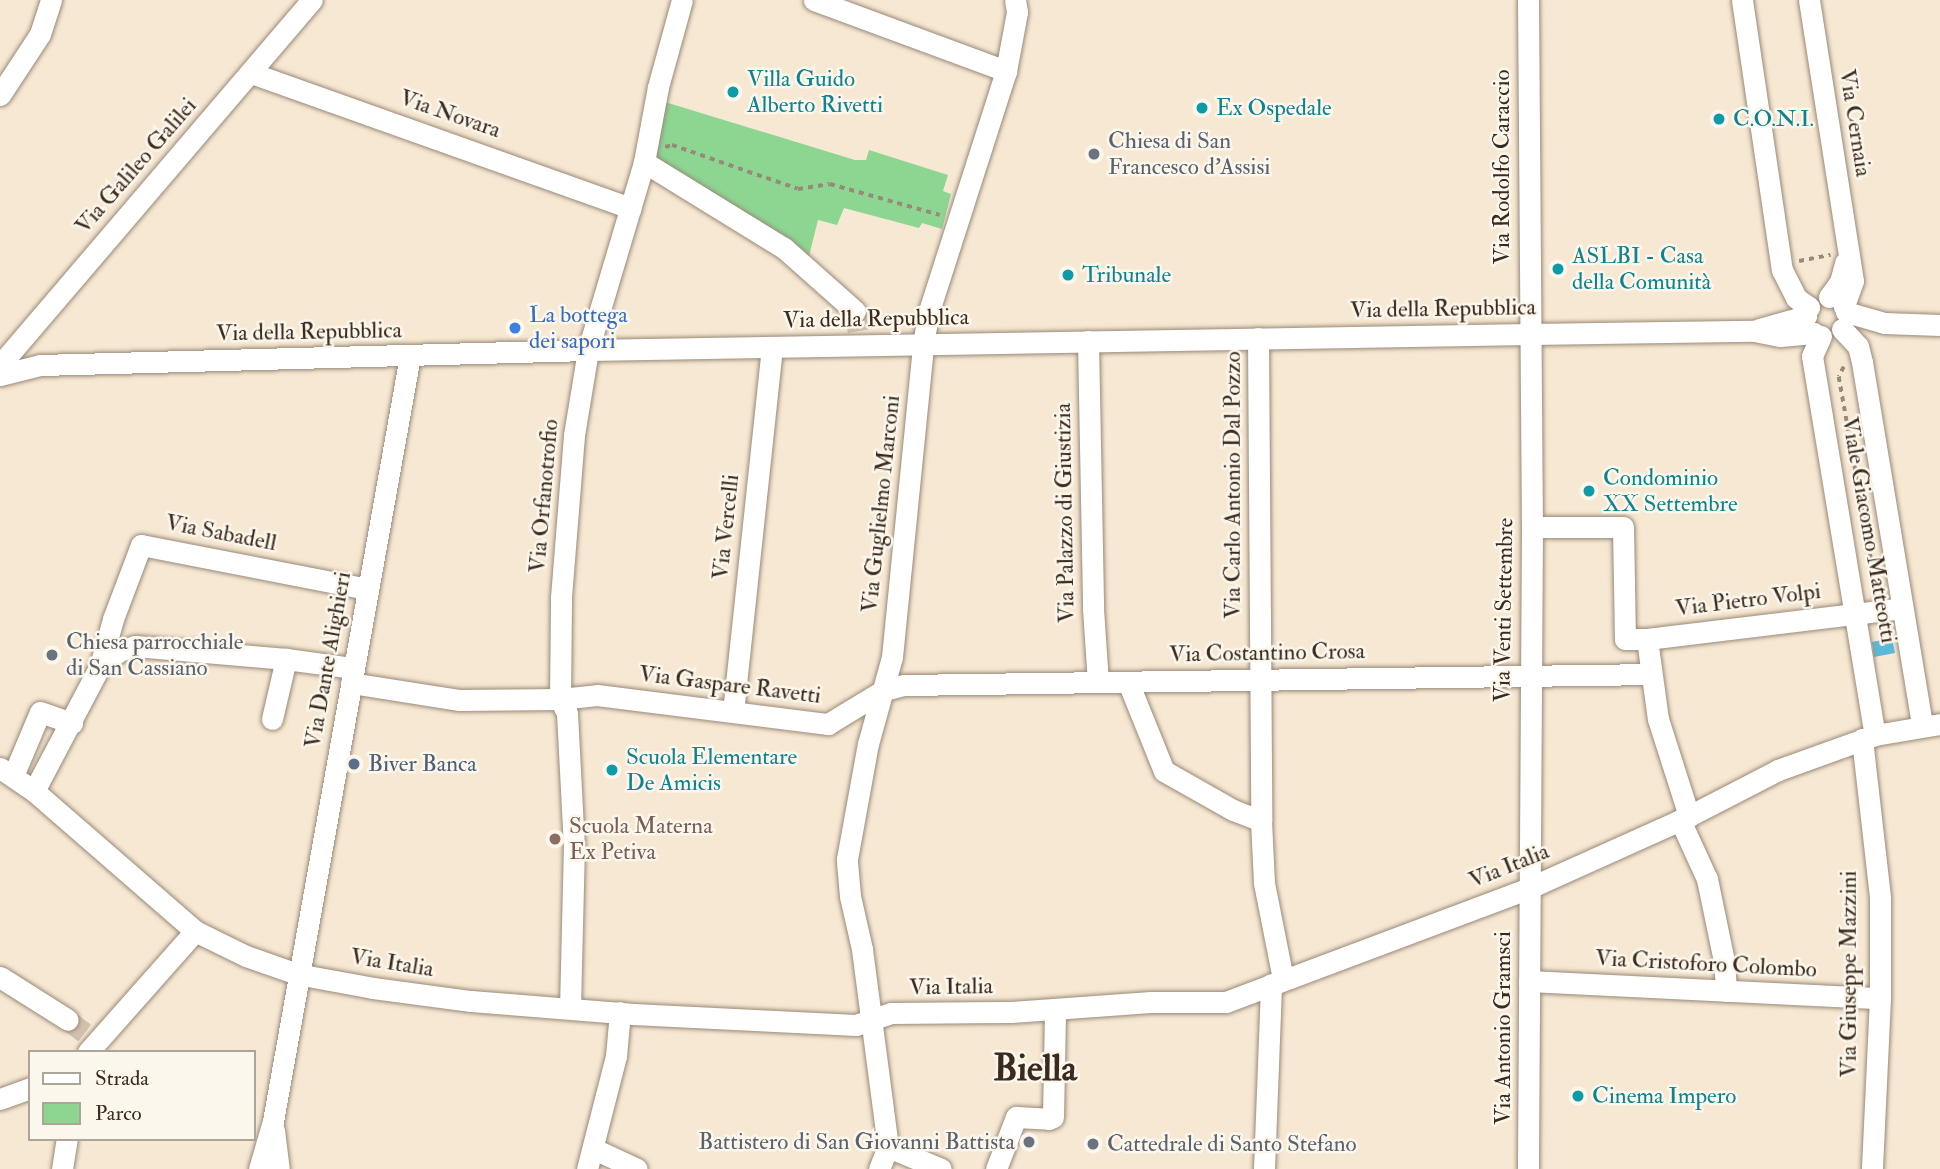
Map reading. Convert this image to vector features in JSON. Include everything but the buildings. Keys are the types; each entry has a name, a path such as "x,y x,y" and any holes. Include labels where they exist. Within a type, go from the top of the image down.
{"street":[{"path":"0,95 40,34 51,0"},
{"name":"Via Galileo Galilei","path":"0,365 312,0"},
{"name":"Via Orfanotrofio","path":"570,1008 574,848 567,713 560,699 562,597 574,435 588,350 645,157 658,87 682,0"},
{"path":"814,0 1006,71"},
{"name":"Via Guglielmo Marconi","path":"888,1147 862,949 850,896 847,859 868,744 892,657 923,344 929,312 1006,71 1017,12 1016,0"},
{"name":"Via Rodolfo Caraccio","path":"1528,0 1530,334"},
{"name":"Viale Giacomo Matteotti","path":"1742,0 1780,247 1827,316 1858,346 1902,608 1931,725"},
{"name":"Via Cernaia","path":"1809,0 1848,255 1827,316"},
{"name":"Via Novara","path":"251,73 631,208"},
{"path":"645,157 784,248 858,329"},
{"name":"Via della Repubblica","path":"0,375 40,365 772,347 858,329 923,344 1754,331 1780,336 1827,316 1870,334 1885,334 1910,326 1940,326"},
{"name":"Viale Giacomo Matteotti","path":"1827,316 1812,356 1864,613 1869,737"},
{"name":"Via Venti Settembre","path":"1530,334 1530,888"},
{"name":"Via Carlo Antonio Dal Pozzo","path":"1258,338 1261,821 1264,883 1277,981 1264,1169"},
{"name":"Via Palazzo di Giustizia","path":"1088,341 1093,609 1098,682"},
{"name":"Via Vercelli","path":"733,712 772,347"},
{"name":"Via Dante Alighieri","path":"273,1121 297,974 410,356"},
{"path":"1532,527 1623,527 1625,639 1647,639 1650,674 1664,742 1685,818 1712,897 1724,961 1726,991"},
{"name":"Via Sabadell","path":"100,666 113,618 141,545 367,589"},
{"name":"Via Pietro Volpi","path":"1647,639 1902,608"},
{"name":"Via Gaspare Ravetti","path":"100,666 119,651 135,646 293,659 352,676 460,700 560,699 597,695 828,724 884,690"},
{"path":"272,719 293,659"},
{"path":"34,791 100,666"},
{"name":"Via Costantino Crosa","path":"884,690 904,685 1650,674"},
{"path":"1128,682 1164,771 1233,810 1261,821"},
{"path":"6,772 40,712 72,723"},
{"name":"Via Italia","path":"6,772 34,791 195,931 246,956 297,974 373,988 471,1001 856,1025 891,1013 1055,1009 1151,1002 1226,1002 1530,888 1685,818 1778,770 1869,737 1931,725"},
{"name":"Via Giuseppe Mazzini","path":"1869,737 1880,898 1880,998 1871,1169"},
{"name":"Via Antonio Gramsci","path":"1528,1169 1530,888"},
{"path":"0,977 84,1037 195,931"},
{"name":"Via Cristoforo Colombo","path":"1529,981 1880,998"},
{"path":"996,1169 1016,1117 1049,1119 1053,1116 1055,1009"},
{"path":"620,1012 616,1056 590,1159 637,1169"},
{"path":"0,1100 28,1089"},
{"path":"259,1169 273,1121"},
{"path":"273,1121 279,1169"},
{"path":"62,1169 68,1141"},
{"path":"878,1169 888,1147 941,1169"}],"path":[{"path":"645,157 672,145 798,188 830,184 958,220"},
{"path":"1845,365 1839,377 1877,594 1864,613"}],"green space":[{"path":"665,102 855,160 866,160 869,150 948,175 943,191 951,194 942,229 922,223 919,228 844,208 837,225 818,220 808,260 653,157"}],"water":[{"path":"1892,638 1895,653 1874,657 1872,642"}],"tunnel":[{"path":"855,311 858,331"},
{"path":"68,1020 85,1033"}],"place":[{"name":"Villa Guido Alberto Rivetti","path":"733,92"},
{"name":"Ex Ospedale","path":"1202,108"},
{"name":"C.O.N.I.","path":"1719,119"},
{"name":"Chiesa di San Francesco d’Assisi","path":"1094,154"},
{"name":"ASLBI - Casa della Comunità","path":"1558,269"},
{"name":"Tribunale","path":"1068,275"},
{"name":"La bottega dei sapori","path":"515,328"},
{"name":"Condominio XX Settembre","path":"1589,491"},
{"name":"Chiesa parrocchiale di San Cassiano","path":"52,655"},
{"name":"Biver Banca","path":"354,764"},
{"name":"Scuola Elementare De Amicis","path":"612,770"},
{"name":"Scuola Materna Ex Petiva","path":"555,839"},
{"name":"Cinema Impero","path":"1578,1096"},
{"name":"Battistero di San Giovanni Battista","path":"1029,1142"},
{"name":"Cattedrale di Santo Stefano","path":"1093,1144"}],"district":[{"name":"Biella","path":"1035,1069"}]}
